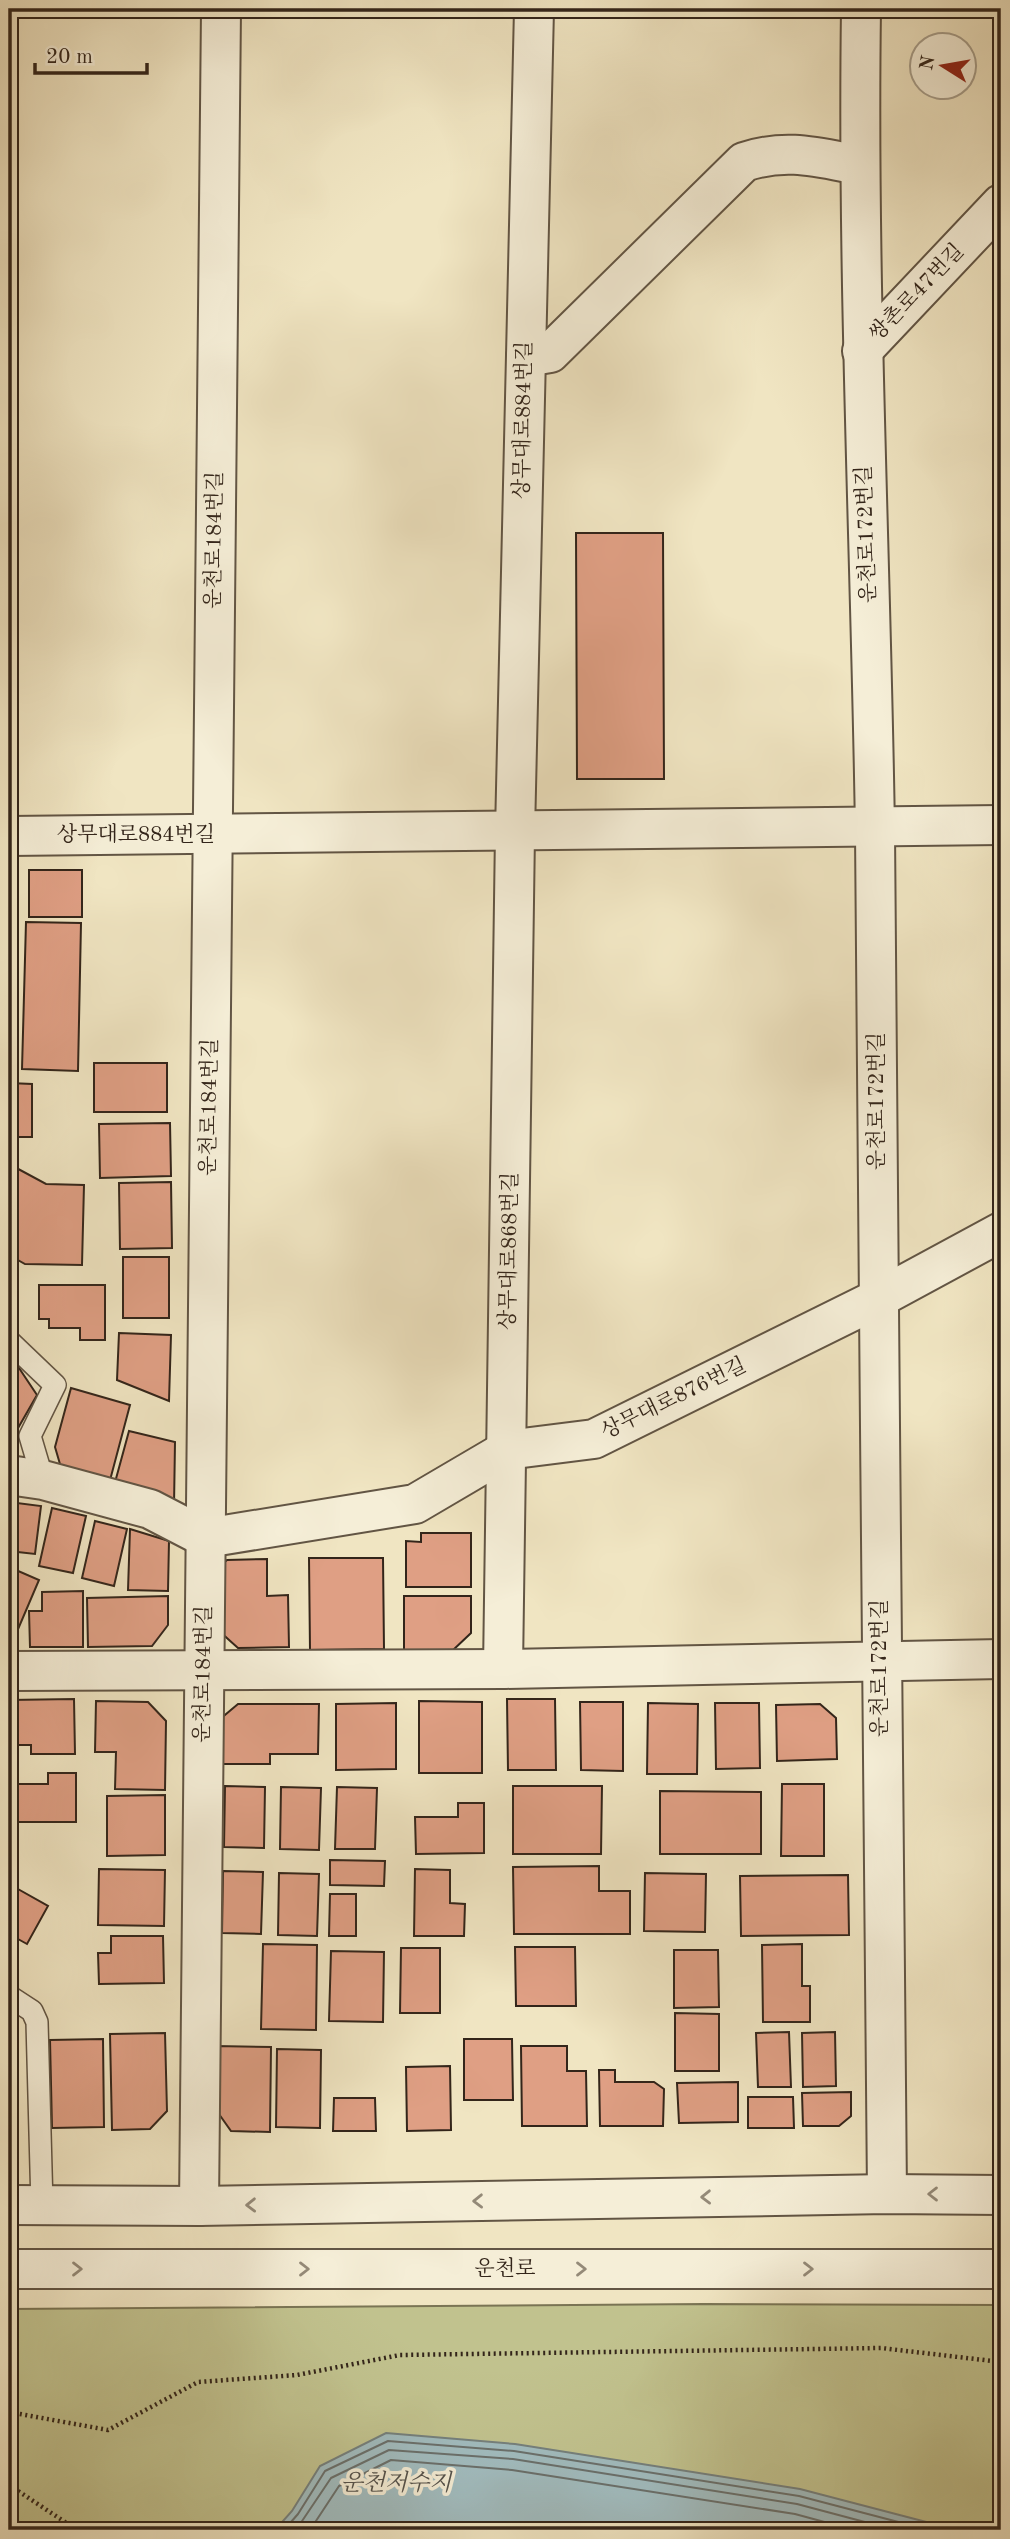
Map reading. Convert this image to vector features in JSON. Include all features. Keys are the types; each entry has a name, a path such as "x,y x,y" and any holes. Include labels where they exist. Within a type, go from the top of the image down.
{"street":[{"name":"운천로184번길","path":"199,2206 221,9"},
{"name":"상무대로884번길","path":"515,832 534,9"},
{"name":"운천로172번길","path":"861,9 859,165 862,351 875,829 879,1663 887,2194"},
{"path":"526,357 551,353 744,162 770,153 811,156 859,165"},
{"name":"쌍촌로47번길","path":"862,351 1001,204"},
{"name":"상무대로884번길","path":"9,835 875,829 1001,825"},
{"name":"상무대로868번길","path":"503,1669 515,832"},
{"name":"상무대로876번길","path":"205,1538 415,1504 508,1450 594,1439 878,1298 1001,1232"},
{"path":"18,1476 150,1509 205,1538"},
{"path":"9,1671 503,1669 1001,1659"},
{"path":"25,2206 199,2206 887,2194 1001,2195"},
{"name":"운천로","path":"9,2269 1001,2269"}],"lane":[{"path":"9,1341 55,1385 30,1436 18,1476"},
{"path":"9,1996 32,2011 37,2021 25,2206"}],"path":[{"path":"9,2412 108,2430 198,2382 297,2375 400,2355 881,2348 1001,2362"},
{"path":"9,2484 77,2530"}],"green space":[{"path":"704,2304 1001,2305 1001,2530 9,2530 9,2309"}],"water":[{"name":"운천저수지","path":"386,2433 515,2444 800,2489 957,2530 275,2530 292,2511 320,2466"}],"building":[{"path":"576,533 663,533 664,779 577,779"},
{"path":"29,870 82,870 82,917 29,917"},
{"path":"26,922 81,923 78,1071 22,1069"},
{"path":"94,1063 167,1063 167,1112 94,1112"},
{"path":"9,1083 32,1084 32,1137 9,1137"},
{"path":"170,1123 171,1176 100,1178 99,1124"},
{"path":"9,1164 46,1184 84,1185 82,1265 25,1264 9,1255"},
{"path":"171,1182 172,1248 120,1249 119,1183"},
{"path":"123,1257 169,1257 169,1318 123,1318"},
{"path":"39,1285 105,1285 105,1340 80,1340 80,1328 49,1328 49,1319 39,1319"},
{"path":"119,1333 171,1335 169,1401 117,1380"},
{"path":"9,1353 37,1395 14,1435 9,1436"},
{"path":"71,1388 130,1405 109,1484 62,1471 55,1447"},
{"path":"129,1431 175,1442 174,1506 114,1486"},
{"path":"9,1502 41,1506 35,1554 9,1551"},
{"path":"52,1508 86,1516 73,1573 39,1566"},
{"path":"95,1521 127,1529 114,1586 82,1578"},
{"path":"130,1529 169,1541 168,1591 128,1590"},
{"path":"421,1533 471,1533 471,1587 406,1587 406,1541 421,1542"},
{"path":"309,1558 383,1558 384,1649 310,1650"},
{"path":"267,1559 267,1596 288,1595 289,1647 238,1648 218,1630 218,1568 227,1560"},
{"path":"9,1567 39,1580 10,1648 9,1648"},
{"path":"83,1591 83,1647 30,1647 29,1611 42,1611 42,1592"},
{"path":"168,1596 168,1625 152,1646 88,1647 87,1598"},
{"path":"404,1596 471,1596 471,1633 451,1652 404,1652"},
{"path":"74,1699 75,1754 31,1754 31,1745 9,1745 9,1700"},
{"path":"507,1699 555,1699 556,1770 508,1770"},
{"path":"96,1701 148,1702 166,1721 165,1790 115,1789 116,1752 95,1752"},
{"path":"419,1701 482,1702 482,1773 419,1773"},
{"path":"580,1702 623,1702 623,1771 581,1770"},
{"path":"396,1703 396,1769 336,1770 336,1704"},
{"path":"648,1703 698,1704 697,1774 647,1774"},
{"path":"715,1703 759,1703 760,1768 716,1769"},
{"path":"238,1704 319,1704 318,1754 270,1754 270,1764 218,1764 219,1720"},
{"path":"820,1704 836,1718 837,1759 777,1761 776,1705"},
{"path":"48,1773 76,1773 76,1822 9,1822 13,1784 48,1784"},
{"path":"782,1784 824,1784 824,1856 781,1856"},
{"path":"225,1786 265,1787 264,1848 224,1847"},
{"path":"513,1786 602,1786 601,1854 513,1854"},
{"path":"281,1787 321,1788 319,1850 280,1849"},
{"path":"337,1787 377,1788 375,1849 335,1849"},
{"path":"660,1791 761,1792 761,1854 660,1854"},
{"path":"165,1795 165,1855 107,1856 107,1796"},
{"path":"458,1803 484,1803 484,1853 416,1854 415,1817 458,1817"},
{"path":"330,1860 385,1861 384,1886 330,1885"},
{"path":"599,1866 599,1891 630,1891 630,1934 514,1934 513,1867"},
{"path":"99,1869 165,1870 164,1926 98,1925"},
{"path":"415,1869 450,1870 450,1903 465,1904 464,1936 414,1936"},
{"path":"223,1871 263,1872 261,1934 222,1933"},
{"path":"279,1873 319,1874 317,1936 278,1935"},
{"path":"645,1873 706,1874 705,1932 644,1931"},
{"path":"848,1875 849,1935 741,1936 740,1876"},
{"path":"9,1884 48,1906 27,1944 9,1934"},
{"path":"330,1894 356,1894 356,1936 329,1936"},
{"path":"111,1936 163,1936 164,1983 99,1984 98,1953 111,1953"},
{"path":"263,1944 317,1945 316,2030 261,2029"},
{"path":"802,1944 802,1986 810,1986 810,2022 763,2022 762,1945"},
{"path":"515,1947 575,1947 576,2006 516,2006"},
{"path":"401,1948 440,1948 440,2013 400,2013"},
{"path":"674,1950 718,1950 719,2007 674,2008"},
{"path":"331,1951 384,1952 383,2022 329,2021"},
{"path":"675,2013 719,2014 719,2071 675,2071"},
{"path":"789,2032 791,2087 758,2087 756,2033"},
{"path":"835,2032 836,2086 803,2087 802,2033"},
{"path":"165,2033 167,2111 150,2129 112,2130 110,2034"},
{"path":"103,2039 104,2127 52,2128 50,2040"},
{"path":"464,2039 512,2039 513,2100 464,2100"},
{"path":"215,2046 271,2047 270,2132 231,2131 214,2107"},
{"path":"521,2046 567,2046 567,2071 586,2071 587,2126 522,2126"},
{"path":"277,2049 321,2050 320,2128 276,2127"},
{"path":"450,2066 451,2130 407,2131 406,2067"},
{"path":"599,2070 615,2070 615,2082 654,2082 664,2089 663,2126 600,2126"},
{"path":"738,2082 738,2122 679,2123 677,2083"},
{"path":"851,2092 851,2116 839,2126 803,2126 802,2093"},
{"path":"748,2097 793,2097 794,2128 748,2128"},
{"path":"334,2098 375,2098 376,2131 333,2131"}]}
